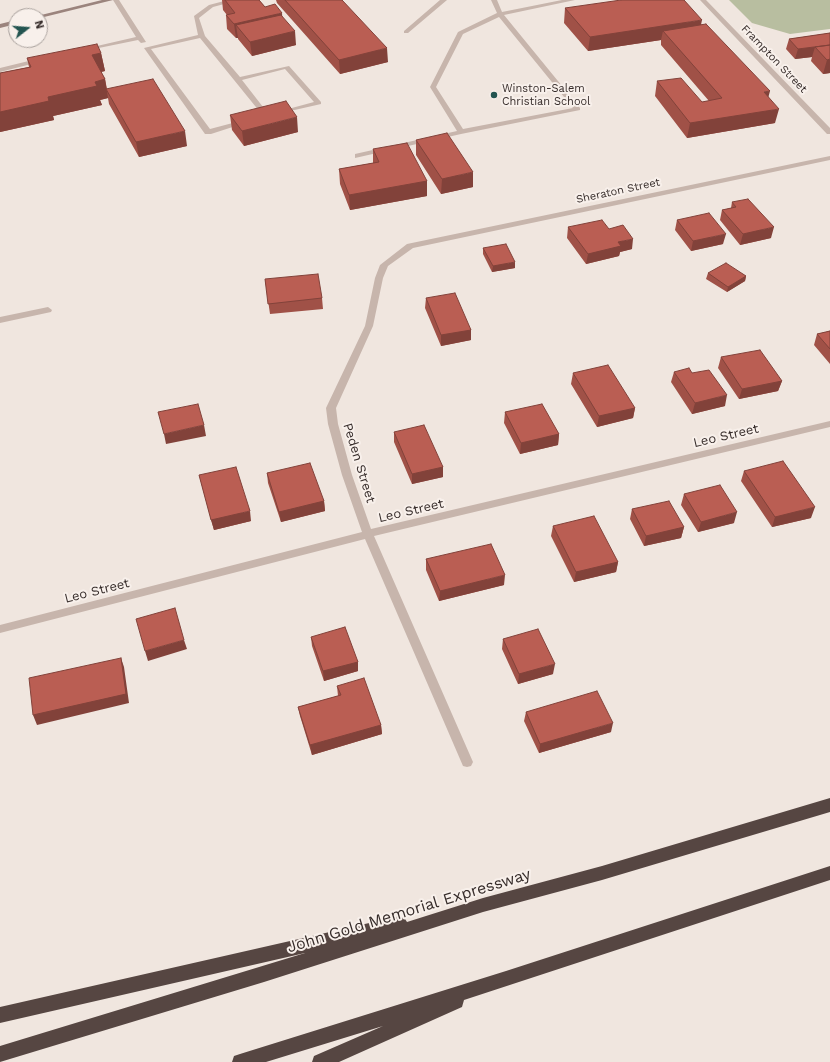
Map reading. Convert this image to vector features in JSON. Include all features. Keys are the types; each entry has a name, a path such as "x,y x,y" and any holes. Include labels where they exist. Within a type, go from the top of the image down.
{"highway":[{"name":"John Gold Memorial Expressway","path":"0,1054 264,974 483,905 602,873 830,805"},
{"path":"240,1062 506,979 830,873"},
{"path":"0,1015 483,905"},
{"path":"320,1062 506,979"}],"main road":[{"path":"48,14 110,0"}],"street":[{"path":"116,0 139,38 208,132 319,103 287,67 238,78"},
{"path":"236,0 211,6 196,17 202,36 238,78 259,118"},
{"path":"406,32 444,0"},
{"path":"358,156 461,132 578,109 500,14 494,0"},
{"path":"461,132 433,87 460,33 500,14 572,0"},
{"name":"Frampton Street","path":"703,0 830,132"},
{"path":"147,48 202,36"},
{"path":"80,51 139,38"},
{"path":"0,70 50,58"},
{"name":"Sheraton Street","path":"410,246 830,158"},
{"name":"Peden Street","path":"410,246 384,265 379,278 369,326 337,392 331,408 333,424 345,467 368,534 467,762"},
{"path":"0,320 48,310"},
{"name":"Leo Street","path":"0,629 368,534 830,424"}],"green space":[{"path":"729,0 830,0 830,29 790,34 752,23"}],"building":[{"path":"225,0 259,0 265,7 275,4 282,13 234,24 226,15 235,13"},
{"path":"285,0 342,0 387,48 339,60"},
{"path":"621,0 684,0 702,20 590,37 565,8"},
{"path":"281,15 295,31 250,42 236,25"},
{"path":"706,24 770,91 764,92 779,109 690,123 657,81 681,78 702,102 722,98 663,31"},
{"path":"830,33 830,45 798,49 789,39"},
{"path":"97,44 101,53 92,55 105,79 95,82 97,86 48,97 49,101 0,112 0,73 31,67 27,58"},
{"path":"830,45 830,59 827,60 815,47"},
{"path":"153,79 185,131 136,142 106,89"},
{"path":"286,101 297,117 242,131 230,115"},
{"path":"447,133 473,172 442,179 416,140"},
{"path":"407,143 427,181 349,195 339,169 379,162 373,149"},
{"path":"748,199 774,227 743,234 722,210 736,207 732,202"},
{"path":"709,213 726,234 693,241 677,220"},
{"path":"602,220 609,229 623,225 633,239 618,242 621,246 588,254 568,227"},
{"path":"506,244 515,262 493,266 483,248"},
{"path":"726,263 746,276 728,287 708,273"},
{"path":"318,274 322,298 268,304 265,279"},
{"path":"455,293 471,330 441,335 426,298"},
{"path":"830,331 830,349 817,334"},
{"path":"760,350 782,381 742,389 721,357"},
{"path":"608,365 635,408 599,416 573,373"},
{"path":"689,368 692,373 709,370 727,395 695,403 674,372"},
{"path":"198,404 204,425 164,434 158,412"},
{"path":"542,404 559,434 521,443 505,412"},
{"path":"424,425 443,467 412,474 394,432"},
{"path":"783,461 815,507 775,517 744,471"},
{"path":"310,463 324,501 279,512 267,473"},
{"path":"236,467 250,511 211,520 199,475"},
{"path":"720,485 737,512 701,522 684,494"},
{"path":"669,501 684,527 646,536 632,509"},
{"path":"594,516 618,562 576,572 553,526"},
{"path":"491,544 505,575 440,591 426,559"},
{"path":"175,608 184,640 145,651 136,619"},
{"path":"345,627 358,662 323,671 311,637"},
{"path":"538,629 555,664 519,674 503,639"},
{"path":"121,658 126,694 33,715 29,678"},
{"path":"364,678 381,725 310,745 298,707 341,695 337,686"},
{"path":"597,691 613,723 540,744 526,712"}],"place":[{"name":"Winston-Salem Christian School","path":"494,95"}]}
